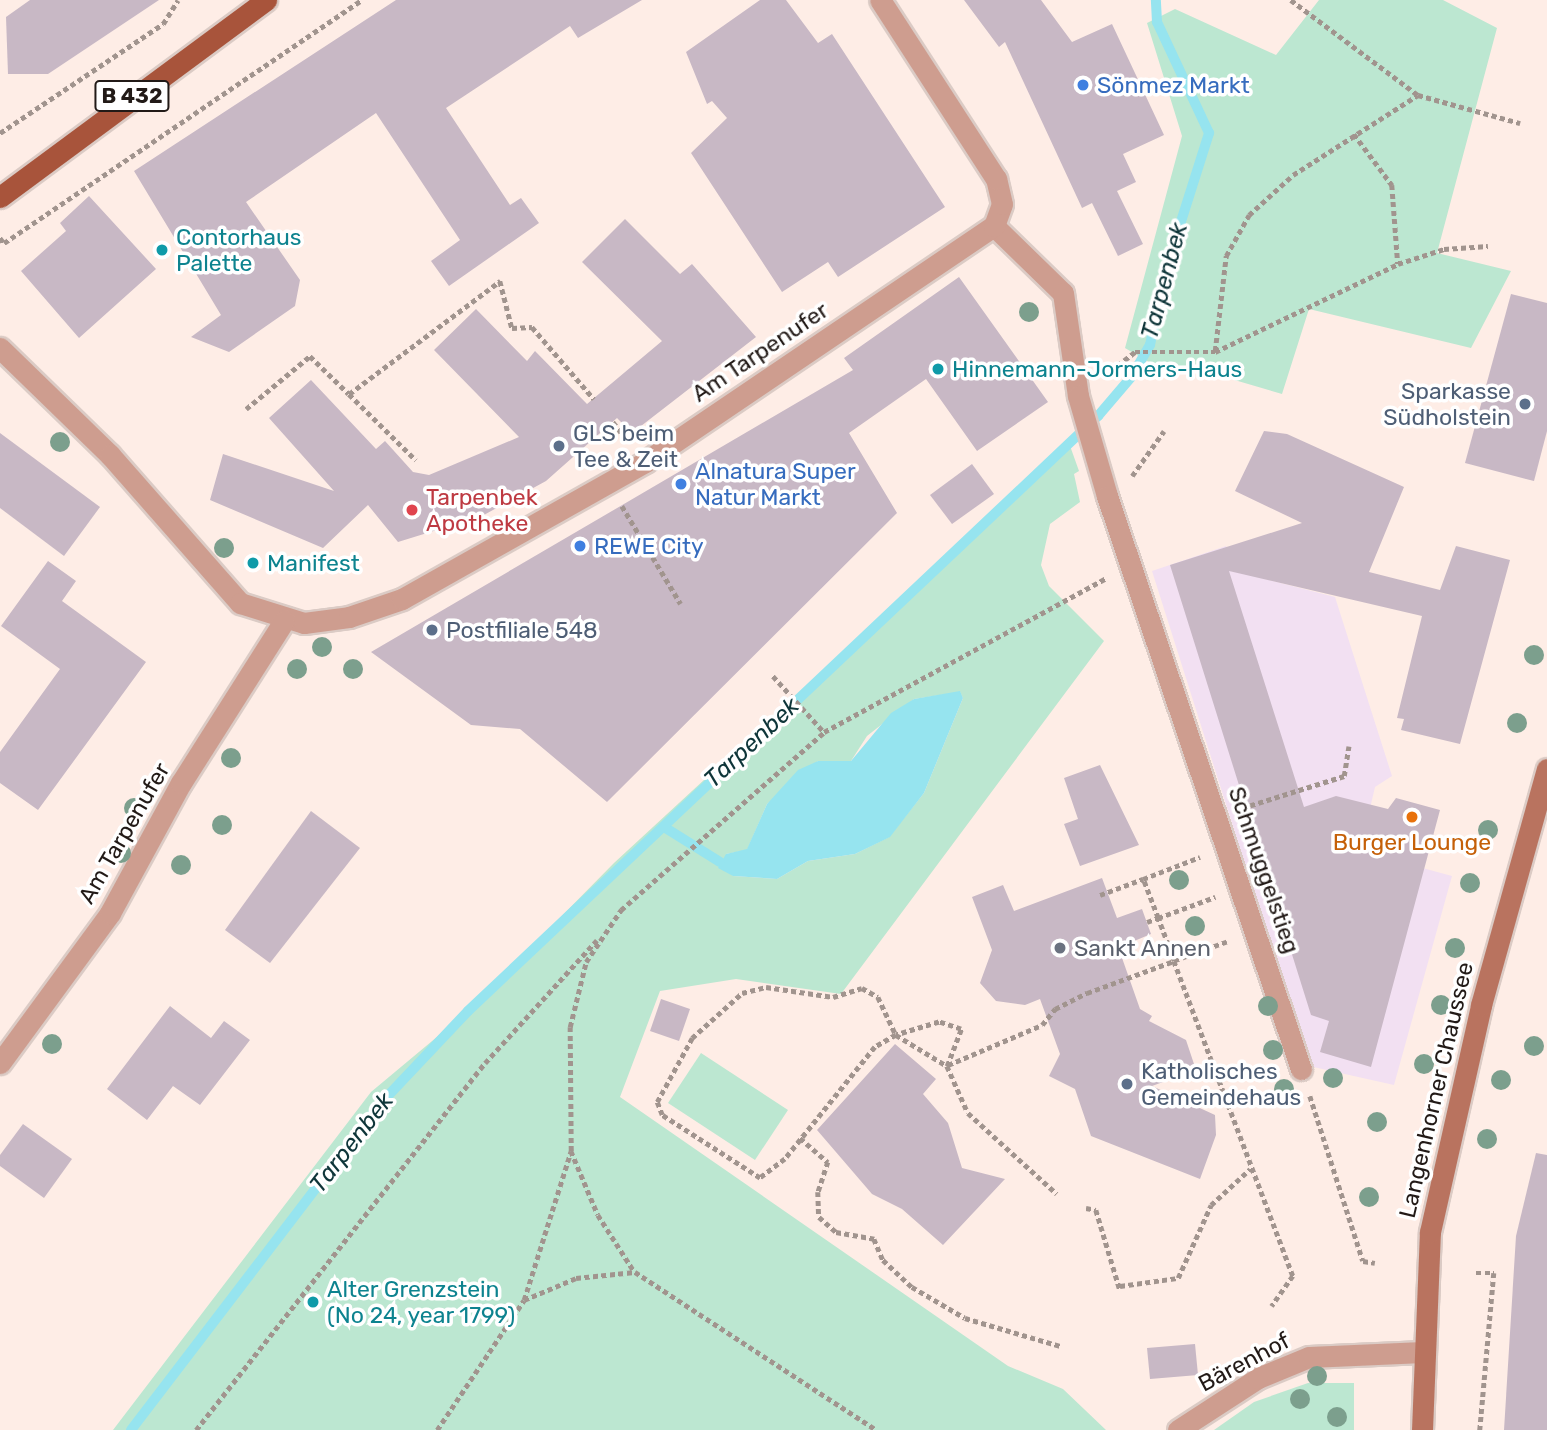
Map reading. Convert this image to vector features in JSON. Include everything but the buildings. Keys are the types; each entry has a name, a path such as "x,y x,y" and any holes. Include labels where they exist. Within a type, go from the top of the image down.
{"main road":[{"name":"B 432","path":"0,197 266,0"},
{"name":"Langenhorner Chaussee","path":"1422,1430 1427,1250 1461,1085 1547,769"}],"street":[{"path":"880,0 996,179 1002,204 994,226"},
{"name":"Schmuggelstieg","path":"994,226 1063,293 1078,396 1129,567 1258,930 1301,1069"},
{"name":"Am Tarpenufer","path":"0,348 110,455 222,588 284,621 323,622 370,612 645,462 994,226"},
{"name":"Am Tarpenufer","path":"0,1063 110,914 181,783 284,621"},
{"name":"Bärenhof","path":"1178,1430 1258,1378 1309,1357 1423,1352"}],"path":[{"path":"0,133 163,24 178,0"},
{"path":"0,239 4,243 362,0"},
{"path":"1291,0 1418,95 1520,123"},
{"path":"1215,352 1226,256 1249,215 1354,134 1418,95"},
{"path":"1354,134 1392,186 1398,264"},
{"path":"1135,352 1175,356 1215,352 1398,264 1444,249 1488,246"},
{"path":"349,394 500,281 512,328 532,327 593,399"},
{"path":"246,409 310,356 416,460"},
{"path":"1106,492 1130,478 1164,431"},
{"path":"632,522 681,604"},
{"path":"196,1430 485,1063 678,856 824,732 1129,567"},
{"path":"773,676 788,689 824,732"},
{"path":"1218,816 1344,776 1349,746"},
{"path":"1100,895 1228,846"},
{"path":"1143,879 1250,1169 1293,1276 1272,1306"},
{"path":"1147,922 1242,888"},
{"path":"947,1066 1042,1025 1055,1009 1087,993 1258,930"},
{"path":"438,1430 524,1300 571,1151 570,1027 586,962 605,932"},
{"path":"947,1066 961,1029 939,1021 896,1035 875,1048 800,1138 760,1178 750,1175 662,1115 657,1102 661,1084 692,1038 732,999 754,988 833,997 862,988 878,997 896,1035 947,1066 968,1113 1057,1194"},
{"path":"1301,1069 1363,1261 1375,1263"},
{"path":"800,1138 828,1162 818,1192 819,1217 836,1232 874,1239 883,1260 912,1287 965,1318 1060,1346"},
{"path":"571,1151 598,1215 635,1272 876,1430"},
{"path":"1086,1208 1096,1210 1120,1288 1178,1278 1211,1205 1250,1169"},
{"path":"524,1300 576,1278 635,1272"},
{"path":"1476,1273 1494,1273 1480,1430"}],"shaded area":[{"path":"1226,546 1234,571 1335,597 1392,776 1375,787 1360,851 1452,876 1394,1085 1309,1066 1152,571"}],"green space":[{"path":"1319,0 1443,0 1497,28 1437,253 1511,271 1471,348 1309,309 1282,394 1197,369 1154,365 1125,348 1182,136 1147,23 1175,9 1276,55"},
{"path":"1069,443 1079,471 1074,474 1080,502 1050,524 1041,565 1049,586 1104,641 841,994 736,979 660,991 620,1097 1008,1366 1063,1389 1106,1430 113,1430 371,1092 468,1011 614,863","holes":["960,692 963,698 924,793 889,837 855,854 808,861 777,879 733,876 726,854 747,850 767,804 818,761 851,761 867,736 914,699"]},
{"path":"701,1053 788,1110 755,1160 668,1103"},
{"path":"1308,1383 1354,1383 1354,1430 1214,1430 1254,1402"}],"water":[{"path":"960,691 963,698 924,793 890,837 855,854 808,861 777,879 733,876 718,868 726,854 747,849 767,804 798,770 818,761 851,761 891,713 914,699"}],"waterway":[{"name":"Tarpenbek","path":"131,1430 382,1102 468,1011 1098,416 1132,376 1150,345 1165,272 1209,133 1157,22 1156,0"},
{"path":"664,827 720,862"}],"place":[{"name":"Sönmez Markt","path":"1083,85"},
{"name":"Contorhaus Palette","path":"162,250"},
{"name":"Hinnemann-Jormers-Haus","path":"938,369"},
{"name":"Sparkasse Südholstein","path":"1525,404"},
{"name":"GLS beim Tee & Zeit","path":"559,446"},
{"name":"Alnatura Super Natur Markt","path":"681,484"},
{"name":"Tarpenbek Apotheke","path":"412,510"},
{"name":"REWE City","path":"580,546"},
{"name":"Manifest","path":"253,563"},
{"name":"Postfiliale 548","path":"432,630"},
{"name":"Burger Lounge","path":"1412,817"},
{"name":"Sankt Annen","path":"1060,948"},
{"name":"Katholisches Gemeindehaus","path":"1127,1084"},
{"name":"Alter Grenzstein (No 24, year 1799)","path":"313,1302"}]}
